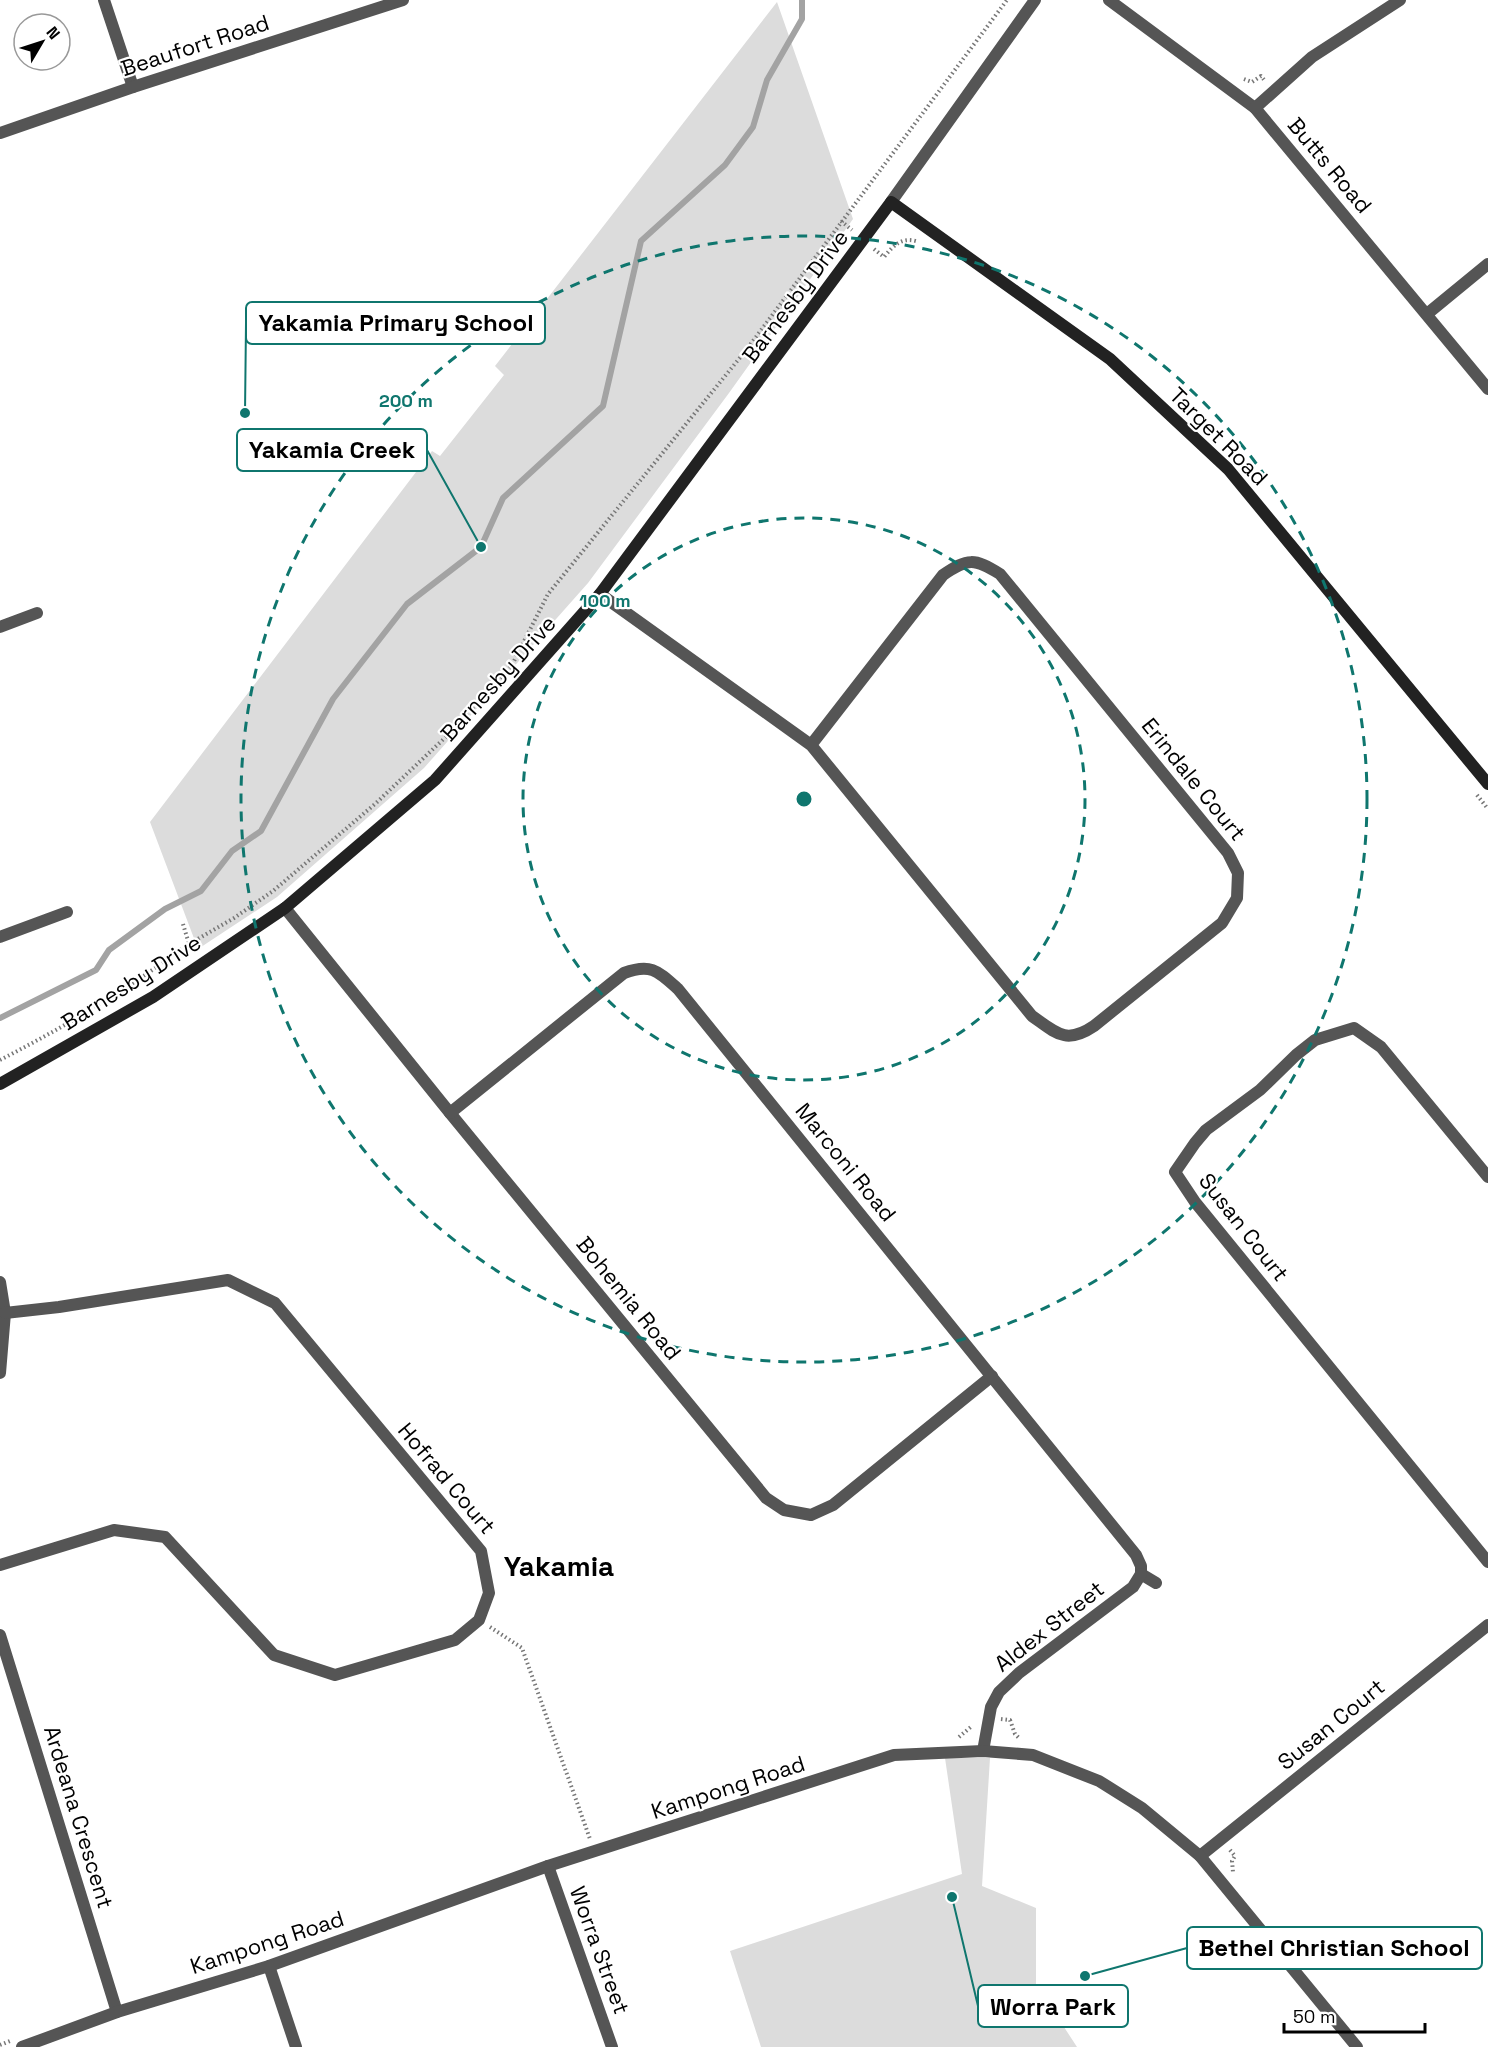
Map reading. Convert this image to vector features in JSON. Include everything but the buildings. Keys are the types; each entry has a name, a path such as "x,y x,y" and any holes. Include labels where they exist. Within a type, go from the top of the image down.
{"street":[{"path":"104,0 134,87"},
{"name":"Beaufort Road","path":"0,133 364,6 403,0"},
{"name":"Barnesby Drive","path":"0,1084 153,997 285,908 435,780 600,594 891,202 1035,0"},
{"name":"Butts Road","path":"1109,0 1255,108 1488,389"},
{"path":"1255,108 1312,57 1400,0"},
{"name":"Target Road","path":"891,202 1110,359 1228,469 1488,784"},
{"path":"1427,314 1488,264"},
{"name":"Erindale Court","path":"600,594 811,745 1032,1016 1058,1035 1079,1036 1094,1026 1222,923 1237,898 1238,873 1228,854 1000,574 981,561 960,564 943,575 811,745"},
{"path":"0,627 37,613"},
{"name":"Bohemia Road","path":"285,908 766,1498 784,1510 811,1515 833,1505 992,1376"},
{"path":"0,937 67,912"},
{"name":"Marconi Road","path":"450,1113 624,974 640,967 660,973 678,989 1136,1555 1142,1574"},
{"name":"Susan Court","path":"1488,1177 1381,1047 1354,1028 1315,1040 1296,1055 1260,1090 1206,1130 1175,1172 1195,1202 1488,1562"},
{"name":"Hofrad Court","path":"5,1313 59,1307 228,1280 274,1303 481,1551 489,1593 479,1620"},
{"path":"0,1282 5,1313 0,1373"},
{"path":"0,1565 114,1530 165,1537 274,1655 335,1675 455,1640 479,1620"},
{"path":"1142,1574 1156,1583"},
{"name":"Aldex Street","path":"983,1751 991,1707 999,1692 1012,1679 1133,1587 1142,1574"},
{"name":"Susan Court","path":"1200,1856 1488,1625"},
{"name":"Ardeana Crescent","path":"0,1635 117,2012"},
{"name":"Kampong Road","path":"22,2047 117,2012 269,1966 548,1866 894,1755 983,1751 1033,1755 1099,1781 1142,1808 1200,1856 1357,2047"},
{"name":"Worra Street","path":"548,1866 612,2047"},
{"path":"269,1966 296,2047"}],"path":[{"path":"0,1060 45,1037 141,979 189,944 234,918 273,891 360,817 451,732 512,665 548,594 706,402 1007,0"},
{"path":"841,221 884,257 893,246 903,240 913,239 924,244"},
{"path":"1473,791 1488,809"},
{"path":"183,924 189,944"},
{"path":"479,1620 522,1648 592,1846"},
{"path":"950,1737 961,1736 968,1731 975,1716 1010,1720 1015,1734 1025,1743"},
{"path":"1220,1840 1235,1856 1232,1868 1236,1877"}],"shaded area":[{"path":"777,2 853,219 729,393 588,583 424,768 277,897 198,949 150,822 432,451 440,456 504,375 495,366"},
{"path":"945,1758 990,1758 982,1886 1036,1908 1036,1984 1077,2047 761,2047 730,1951 962,1874"}],"waterway":[{"path":"0,1018 96,970 109,950 165,909 201,891 232,851 261,831 333,699 407,604 481,547 503,498 603,406 641,241 725,165 753,127 767,80 802,19 802,0"}],"place":[{"name":"Yakamia Primary School","path":"245,413"},
{"name":"Yakamia Creek","path":"481,547"},
{"name":"Worra Park","path":"952,1897"},
{"name":"Bethel Christian School","path":"1085,1976"}],"district":[{"name":"Yakamia","path":"559,1566"}]}
